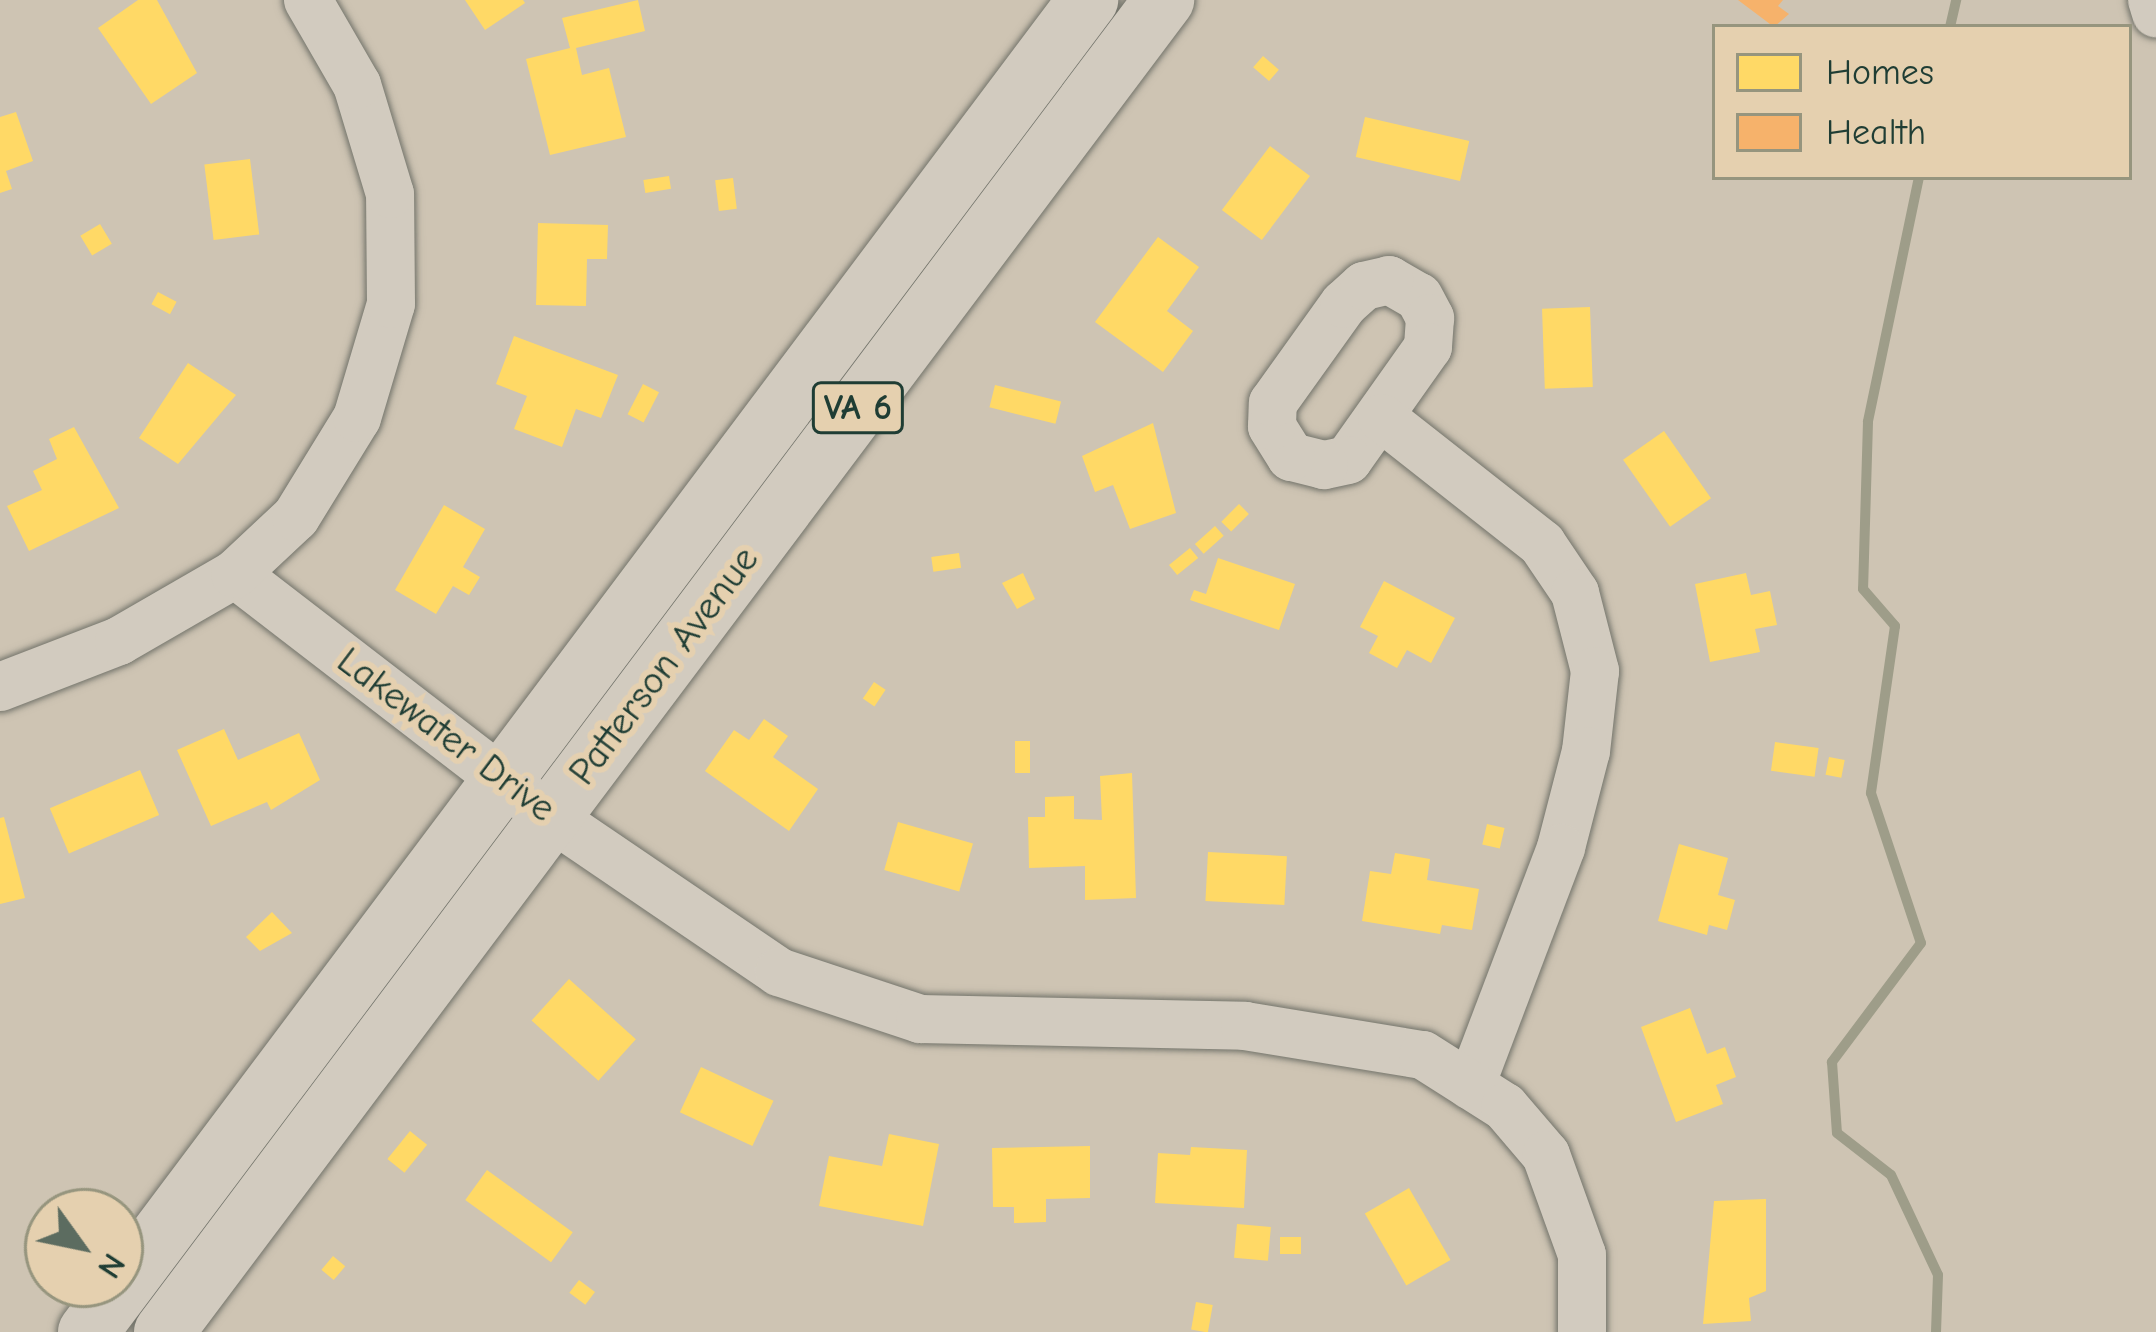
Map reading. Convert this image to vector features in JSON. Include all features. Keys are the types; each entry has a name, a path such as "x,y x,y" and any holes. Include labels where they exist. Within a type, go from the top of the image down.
{"main road":[{"name":"Patterson Avenue","path":"88,1332 1088,0"},
{"name":"Patterson Avenue","path":"164,1332 1164,0"}],"street":[{"path":"0,687 119,641 236,574 296,517 357,418 391,304 390,194 357,85 308,0"},
{"path":"2152,0 2156,13"},
{"path":"1382,418 1543,544 1574,593 1594,671 1586,751 1556,867 1472,1085"},
{"name":"Lakewater Drive","path":"236,574 551,817 779,972 920,1019 1245,1026 1423,1055 1505,1108 1546,1155 1570,1205 1582,1255 1582,1332"}],"building: Homes":[{"path":"138,0 157,0 197,73 151,104 98,28"},
{"path":"465,0 523,0 525,3 485,30"},
{"path":"638,0 645,31 576,48 582,75 609,68 626,137 550,155 526,59 570,48 562,18"},
{"path":"1263,56 1279,70 1269,81 1253,67"},
{"path":"16,112 33,161 6,171 12,189 0,193 0,117"},
{"path":"1365,117 1469,141 1460,181 1356,157"},
{"path":"1270,146 1310,176 1262,240 1222,210"},
{"path":"250,159 259,234 214,240 204,165"},
{"path":"669,176 671,189 645,193 643,180"},
{"path":"733,178 737,209 719,211 715,180"},
{"path":"538,223 608,225 607,259 587,259 586,306 536,305"},
{"path":"100,224 112,244 92,256 80,236"},
{"path":"1158,237 1199,267 1167,311 1193,331 1163,372 1095,322"},
{"path":"158,292 177,302 170,314 151,304"},
{"path":"1590,307 1593,387 1545,389 1542,309"},
{"path":"514,336 618,375 601,418 576,409 562,447 514,429 527,396 496,384"},
{"path":"188,363 236,395 178,464 139,438"},
{"path":"643,384 659,392 644,422 628,414"},
{"path":"995,385 1061,401 1055,424 989,407"},
{"path":"1153,423 1176,513 1130,529 1113,485 1095,492 1082,456"},
{"path":"74,427 119,508 29,551 7,506 42,490 33,471 57,459 49,439"},
{"path":"1664,431 1711,498 1670,527 1623,460"},
{"path":"1239,504 1249,514 1231,532 1221,522"},
{"path":"444,505 485,529 463,567 480,577 469,595 453,586 436,614 395,590"},
{"path":"1215,526 1224,536 1204,554 1195,544"},
{"path":"1190,548 1198,558 1177,575 1169,565"},
{"path":"959,553 961,568 933,572 931,557"},
{"path":"1218,558 1295,584 1279,630 1190,600 1194,590 1206,594"},
{"path":"1023,573 1035,599 1017,609 1002,583"},
{"path":"1746,573 1751,595 1770,591 1777,625 1755,629 1760,652 1710,662 1695,584"},
{"path":"1384,581 1455,618 1431,663 1407,650 1397,668 1369,653 1378,636 1360,627"},
{"path":"874,682 886,690 874,706 863,699"},
{"path":"764,719 788,736 773,757 818,789 789,831 705,771 734,730 749,740"},
{"path":"224,729 238,760 299,733 320,780 271,810 267,802 211,826 177,750"},
{"path":"1015,741 1030,741 1030,773 1015,773"},
{"path":"1775,742 1819,748 1815,777 1771,771"},
{"path":"1829,757 1845,760 1841,778 1826,775"},
{"path":"140,770 159,815 69,853 50,808"},
{"path":"1132,773 1136,898 1085,900 1085,866 1029,868 1028,817 1045,817 1045,797 1074,796 1074,819 1102,820 1100,776"},
{"path":"4,817 25,898 0,904 0,818"},
{"path":"898,822 973,843 959,892 884,870"},
{"path":"1487,824 1505,828 1500,849 1482,844"},
{"path":"1679,844 1728,858 1718,895 1735,900 1727,930 1709,925 1707,935 1658,921"},
{"path":"1208,852 1287,856 1284,905 1205,901"},
{"path":"1395,853 1430,859 1427,880 1479,889 1472,930 1442,925 1440,934 1362,921 1370,871 1391,874"},
{"path":"272,912 292,933 260,951 246,937"},
{"path":"569,979 636,1039 598,1081 532,1021"},
{"path":"1690,1008 1707,1054 1725,1047 1736,1077 1716,1085 1723,1104 1676,1122 1641,1027"},
{"path":"701,1067 774,1101 752,1146 680,1112"},
{"path":"410,1131 427,1145 404,1173 387,1159"},
{"path":"889,1134 939,1144 923,1226 819,1206 829,1156 882,1166"},
{"path":"1090,1146 1090,1198 1046,1199 1046,1222 1014,1223 1014,1207 993,1207 992,1148"},
{"path":"1191,1147 1247,1150 1244,1208 1155,1203 1158,1153 1190,1155"},
{"path":"487,1170 573,1232 551,1262 465,1200"},
{"path":"1409,1188 1450,1260 1406,1285 1365,1214"},
{"path":"1766,1199 1766,1291 1749,1298 1751,1321 1703,1324 1714,1201"},
{"path":"1237,1224 1271,1227 1268,1261 1234,1258"},
{"path":"1280,1237 1301,1237 1301,1254 1280,1254"},
{"path":"333,1256 345,1266 334,1280 321,1270"},
{"path":"579,1280 595,1292 585,1305 569,1293"},
{"path":"1196,1302 1213,1305 1208,1332 1191,1330"}],"building: Health":[{"path":"1738,0 1783,0 1778,6 1789,14 1770,24"}],"waterway":[{"path":"1951,24 1956,0"},
{"path":"1918,180 1868,422 1863,589 1895,626 1871,793 1921,943 1832,1062 1837,1133 1891,1175 1938,1275 1936,1332"}]}
